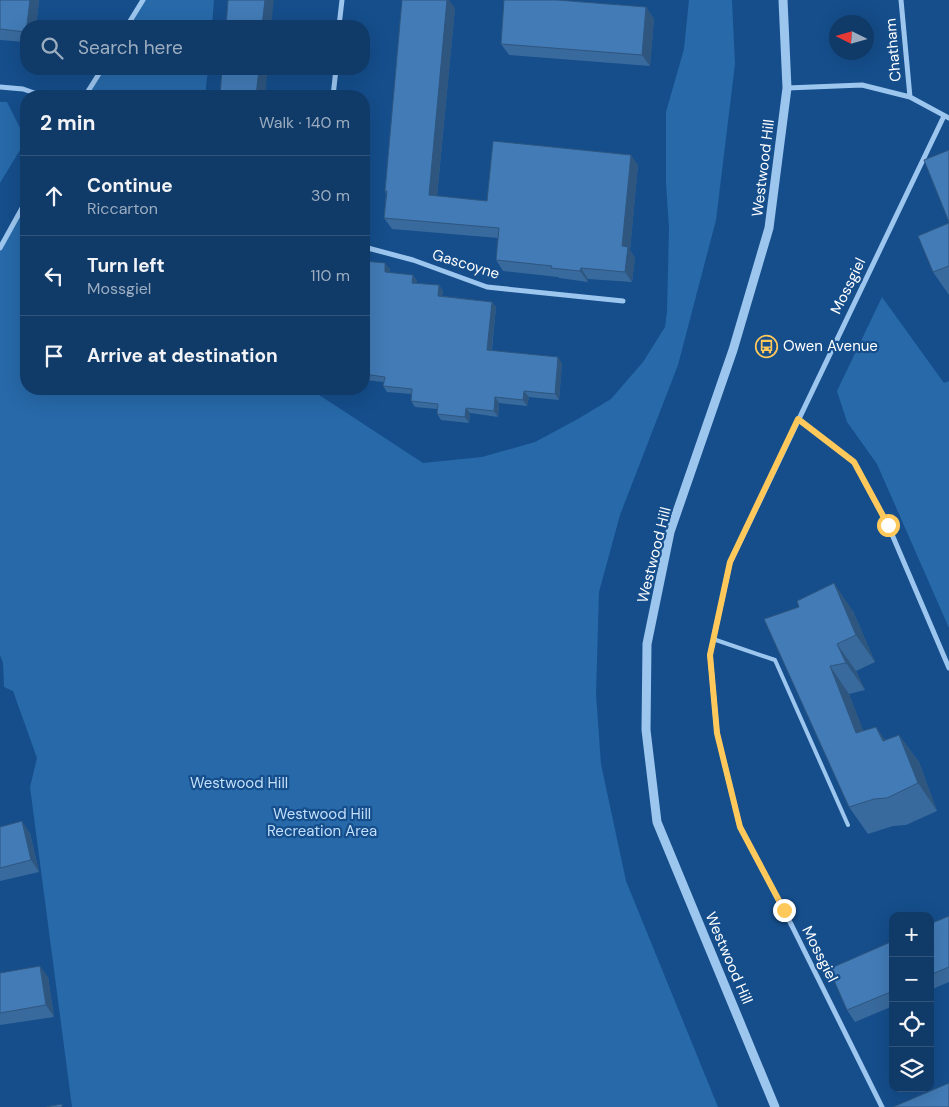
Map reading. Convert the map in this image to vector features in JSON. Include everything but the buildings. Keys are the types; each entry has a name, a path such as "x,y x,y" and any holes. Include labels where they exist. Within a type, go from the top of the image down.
{"street":[{"path":"131,20 143,0"},
{"path":"340,20 342,0"},
{"name":"Westwood Hill","path":"775,1107 657,822 646,730 647,644 670,532 733,350 770,228 787,88 783,0"},
{"name":"Chatham","path":"901,0 910,97"},
{"path":"89,90 98,75"},
{"path":"334,90 335,75"},
{"path":"787,88 862,85 910,97 946,117"},
{"path":"0,87 26,90"},
{"name":"Mossgiel","path":"882,1107 792,926 740,827 717,733 710,655 730,562 946,117"},
{"path":"0,248 20,212"},
{"name":"Gascoyne","path":"370,249 413,260 487,287 623,300"},
{"path":"798,419 854,462 888,525 949,668"}],"lane":[{"path":"713,639 775,660 848,825"}],"green space":[{"path":"143,0 214,0 212,20 131,20"},
{"name":"Westwood Hill Recreation Area","path":"689,0 732,0 735,64 716,220 678,365 620,515 599,592 596,694 601,764 626,881 718,1107 72,1107 30,787 37,758 13,691 4,687 3,663 0,655 0,248 20,212 20,395 319,395 423,463 482,457 535,442 611,399 643,362 665,327 669,228 666,183 666,112 684,49"},
{"path":"98,75 207,75 206,90 89,90"},
{"path":"0,102 7,102 20,128 20,150 0,183"},
{"path":"882,297 944,383 949,381 949,628 877,464 847,422 837,391"}],"place":[{"name":"Owen Avenue","path":"767,346"}],"route":[{"path":"784,910 740,827 717,733 710,655 730,562 798,419 854,462 888,525"}]}
